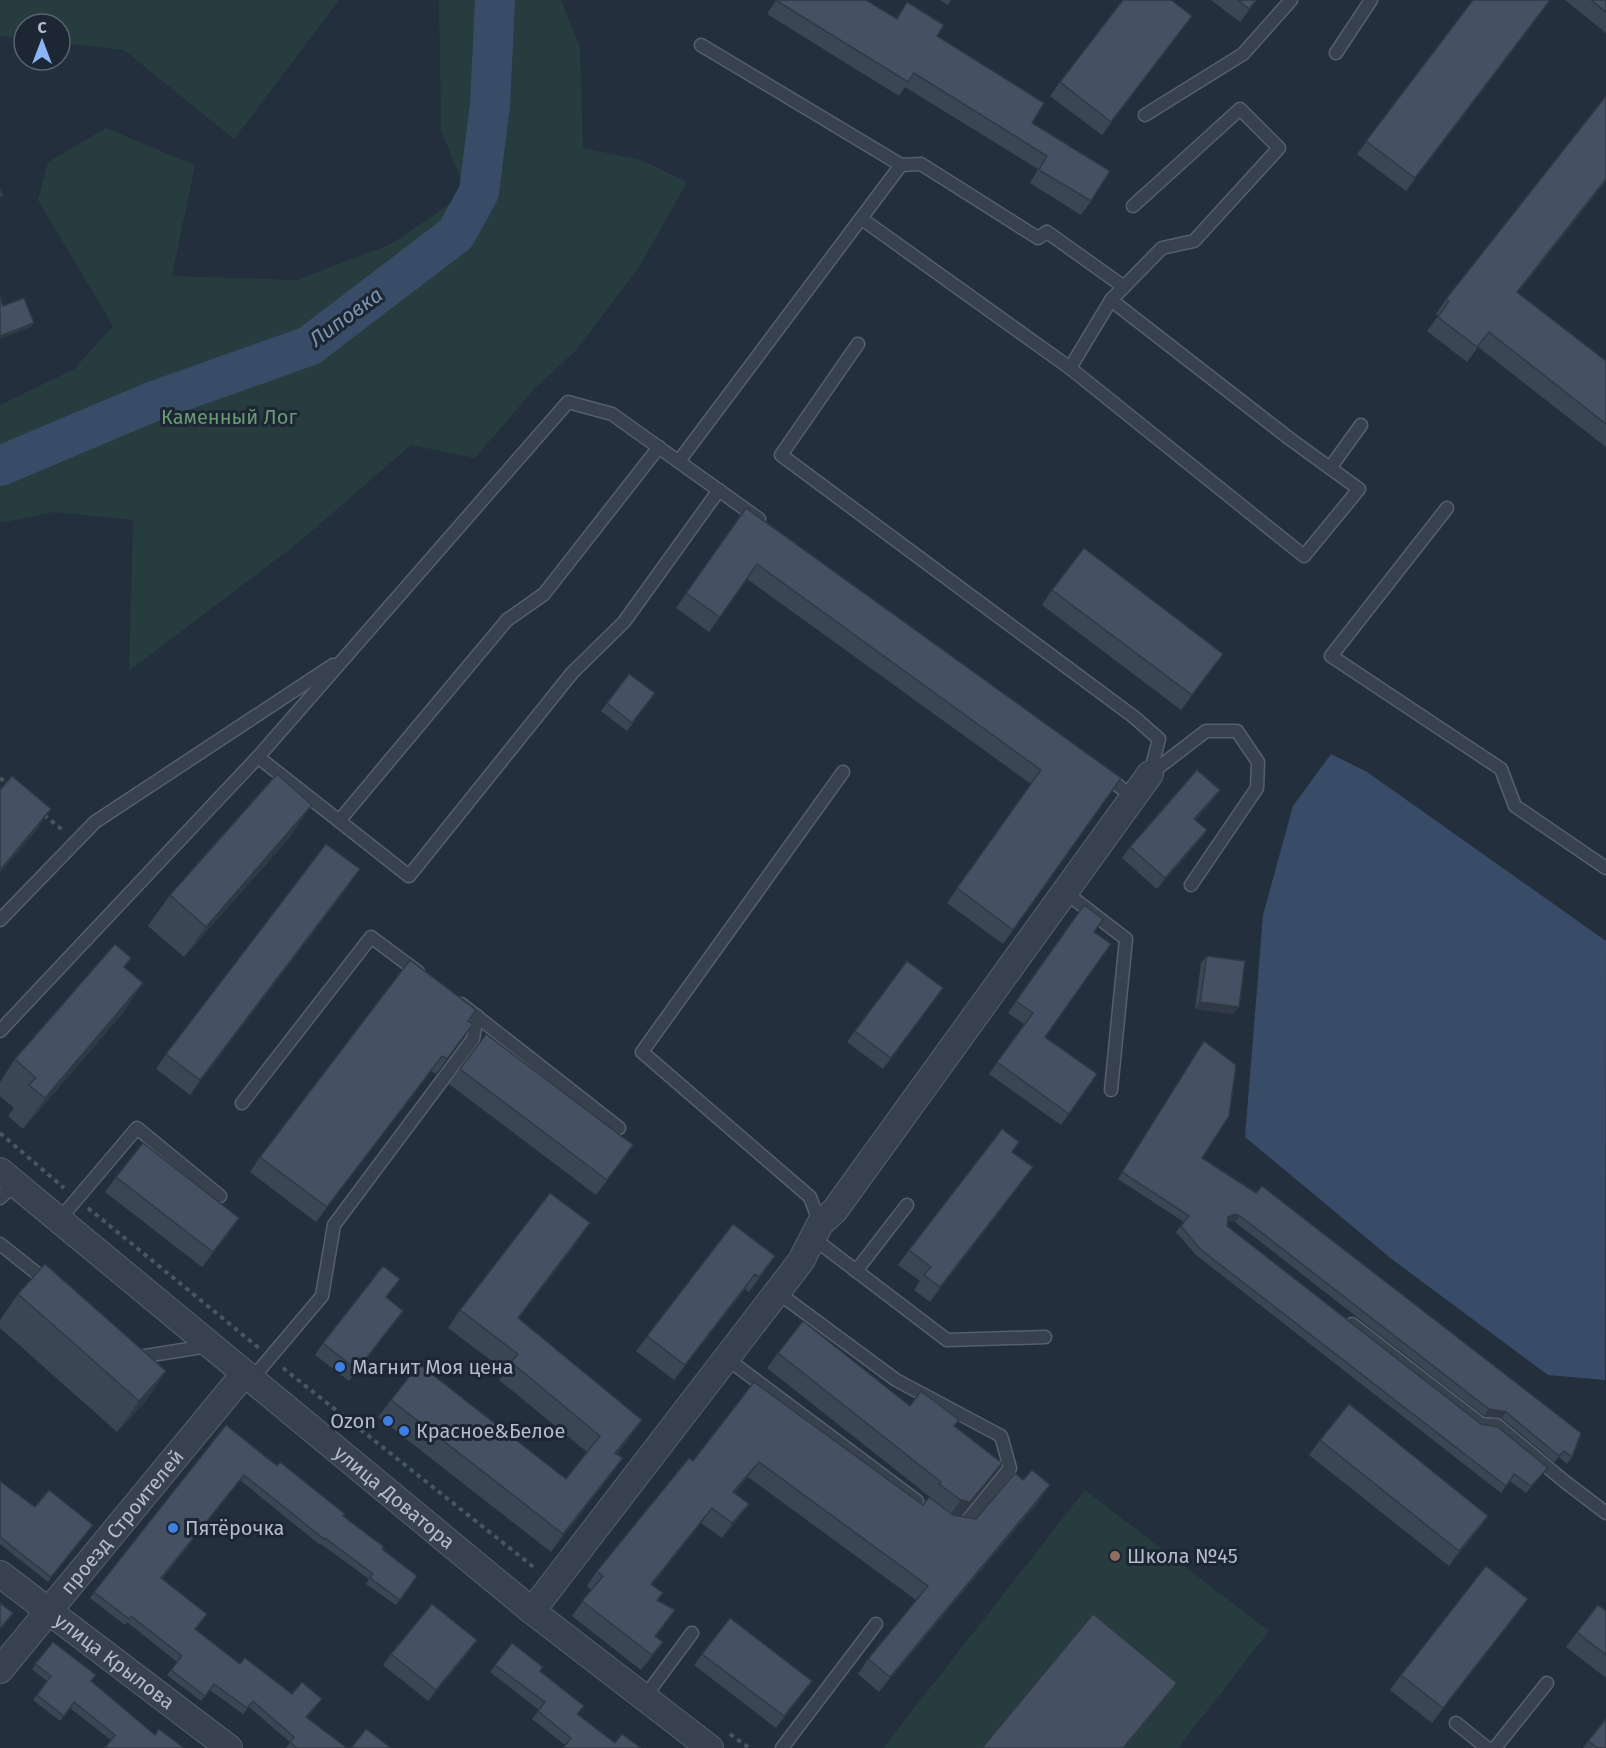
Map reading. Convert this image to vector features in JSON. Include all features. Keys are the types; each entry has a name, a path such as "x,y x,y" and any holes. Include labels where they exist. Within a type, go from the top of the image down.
{"street":[{"path":"539,1603 801,1261 816,1231 835,1210 1150,774"},
{"name":"улица Доватора","path":"5,1184 58,1220 247,1377 539,1603 644,1698 716,1738"},
{"name":"проезд Строителей","path":"0,1670 247,1377"},
{"name":"улица Крылова","path":"0,1574 230,1748"}],"lane":[{"path":"1145,115 1243,54 1291,0"},
{"path":"1336,53 1371,0"},
{"path":"701,45 901,165 921,164 1038,238 1047,232 1124,287"},
{"path":"1070,368 1111,300 1162,248 1194,242 1278,148 1240,109 1133,206"},
{"path":"679,461 901,165"},
{"path":"862,219 1070,368 1304,556 1359,489 1111,300"},
{"path":"858,344 782,455 1134,717 1159,739 1150,774"},
{"path":"0,1031 258,757 568,402 612,414 767,526"},
{"path":"1330,468 1361,425"},
{"path":"339,821 507,620 544,594 659,447"},
{"path":"258,757 409,876 572,673 624,622 719,490"},
{"path":"1447,508 1332,656 1501,769 1515,806 1606,868"},
{"path":"0,920 95,822 348,654"},
{"path":"1150,774 1206,731 1238,731 1258,762 1257,788 1191,885"},
{"path":"1095,768 1133,797"},
{"path":"843,772 642,1052 810,1197 816,1231 856,1271 947,1340 1045,1336"},
{"path":"1065,892 1126,939 1111,1090"},
{"path":"242,1103 371,937 424,976"},
{"path":"451,996 619,1128"},
{"path":"247,1377 270,1358 322,1296 334,1226 473,1040 477,1016"},
{"path":"58,1220 137,1128 220,1196"},
{"path":"856,1271 907,1205"},
{"path":"0,1244 56,1289"},
{"path":"777,1293 896,1380 1001,1436 1010,1468 963,1526 946,1523"},
{"path":"1342,1316 1481,1424 1497,1425 1606,1513"},
{"path":"121,1341 139,1356 209,1346"},
{"path":"726,1358 927,1509"},
{"path":"782,1748 876,1624"},
{"path":"644,1698 692,1633"},
{"path":"1495,1748 1547,1683"},
{"path":"1456,1723 1487,1748"}],"path":[{"path":"0,778 17,792"},
{"path":"42,813 76,841"},
{"path":"0,1133 76,1199 270,1358 536,1569 539,1603"},
{"path":"716,1738 749,1748"}],"green space":[{"path":"0,0 339,0 234,139 124,50 72,44 72,12 12,12 12,38 0,36"},
{"name":"Каменный Лог","path":"439,0 561,0 580,48 583,148 641,160 687,182 638,269 575,351 535,388 475,458 411,445 299,542 129,671 133,520 54,512 0,523 0,405 74,369 113,326 38,200 48,162 106,128 195,165 172,276 297,280 391,244 466,193 441,130"},
{"name":"Школа №45","path":"1085,1490 1269,1631 1178,1748 883,1748"}],"water":[{"path":"1331,754 1367,772 1606,941 1605,1380 1548,1375 1393,1260 1245,1137 1263,915 1293,806"}],"building":[{"path":"777,0 866,0 897,19 907,2 944,25 937,36 1044,103 1032,123 1110,171 1091,201 1039,170 1047,156 914,73 908,82"},
{"path":"1123,0 1171,0 1192,16 1111,122 1060,82"},
{"path":"1238,0 1256,0 1249,9"},
{"path":"1473,0 1550,0 1415,178 1366,141"},
{"path":"1591,0 1606,0 1606,12"},
{"path":"1606,96 1606,179 1517,292 1606,361 1606,424 1489,332 1477,347 1438,317 1449,301 1446,299"},
{"path":"0,297 3,306 24,298 34,323 0,336"},
{"path":"746,508 1121,778 1013,930 957,888 1041,770 757,564 720,617 686,593"},
{"path":"1084,548 1223,654 1192,695 1052,590"},
{"path":"629,674 655,693 632,723 607,703"},
{"path":"1197,770 1220,790 1194,819 1207,830 1165,878 1130,847"},
{"path":"277,774 312,805 206,927 170,895"},
{"path":"12,776 51,809 0,870 0,790"},
{"path":"326,844 360,869 200,1080 166,1054"},
{"path":"1084,905 1103,919 1094,932 1111,944 1045,1037 1097,1074 1069,1114 997,1062 1033,1013 1016,1001"},
{"path":"115,944 131,958 124,967 143,983 45,1098 29,1085 36,1078 15,1059"},
{"path":"1207,956 1245,961 1239,1007 1200,1002"},
{"path":"410,960 476,1010 468,1021 473,1024 447,1059 442,1056 327,1207 260,1157"},
{"path":"907,961 943,988 891,1058 855,1031"},
{"path":"486,1034 633,1145 607,1180 460,1069"},
{"path":"1204,1041 1236,1065 1229,1116 1202,1158 1256,1193 1262,1186 1581,1433 1572,1457 1564,1451 1559,1456 1506,1412 1489,1409 1240,1216 1235,1214 1228,1217 1227,1226 1481,1424 1498,1427 1548,1468 1531,1486 1514,1474 1506,1486 1200,1249 1181,1226 1189,1216 1122,1172"},
{"path":"1002,1129 1019,1142 1012,1152 1033,1167 940,1287 924,1275 931,1267 909,1250"},
{"path":"143,1143 239,1218 213,1252 116,1177"},
{"path":"550,1193 590,1223 518,1318 642,1420 615,1453 623,1458 563,1534 391,1400 419,1364 566,1479 600,1436 511,1362 518,1354 460,1310"},
{"path":"733,1224 775,1256 759,1277 755,1274 685,1365 647,1336"},
{"path":"45,1264 166,1371 139,1401 18,1294"},
{"path":"383,1266 400,1279 386,1297 403,1311 357,1370 323,1343"},
{"path":"803,1321 910,1406 921,1391 959,1420 954,1426 1002,1463 970,1502 961,1500 939,1484 941,1482 778,1353"},
{"path":"754,1382 923,1505 929,1497 953,1515 976,1519 1015,1473 1023,1480 1032,1470 1050,1485 890,1677 868,1659 928,1586 759,1462 733,1492 749,1504 732,1523 712,1508 651,1584 663,1593 657,1600 675,1610 655,1636 663,1642 652,1655 582,1601 603,1576 597,1571 689,1458 693,1461"},
{"path":"1349,1404 1488,1516 1459,1551 1320,1440"},
{"path":"226,1425 277,1466 280,1462 417,1576 400,1600 370,1578 373,1574 324,1539 244,1475 161,1578 207,1614 195,1629 240,1664 245,1658 292,1694 302,1682 322,1699 306,1717 347,1748 297,1748 290,1742 294,1737 253,1701 247,1708 214,1684 205,1696 171,1670 182,1656 131,1616 129,1619 94,1592"},
{"path":"0,1481 35,1507 49,1490 93,1525 51,1577 0,1537"},
{"path":"1486,1566 1528,1599 1443,1708 1401,1675"},
{"path":"0,1603 13,1613 0,1629"},
{"path":"432,1604 477,1640 436,1690 391,1654"},
{"path":"1598,1605 1606,1611 1606,1655 1577,1632"},
{"path":"1093,1614 1177,1683 1123,1748 982,1748"},
{"path":"730,1618 812,1681 784,1716 702,1654"},
{"path":"53,1642 96,1675 91,1681 155,1735 159,1729 184,1748 105,1748 115,1735 74,1702 64,1716 37,1695 51,1676 35,1664"},
{"path":"512,1643 543,1667 540,1671 584,1706 577,1714 615,1743 622,1734 641,1748 563,1748 571,1738 538,1711 545,1702 495,1665"},
{"path":"1606,1719 1606,1748 1598,1748 1588,1741"},
{"path":"366,1729 391,1748 351,1748"}],"waterway":[{"name":"Липовка","path":"0,466 154,401 309,346 456,234 479,192 490,105 495,0"}],"place":[{"name":"Магнит Моя цена","path":"340,1367"},
{"name":"Ozon","path":"388,1421"},
{"name":"Красное&Белое","path":"404,1431"},
{"name":"Пятёрочка","path":"173,1528"},
{"name":"Школа №45","path":"1115,1556"}]}
